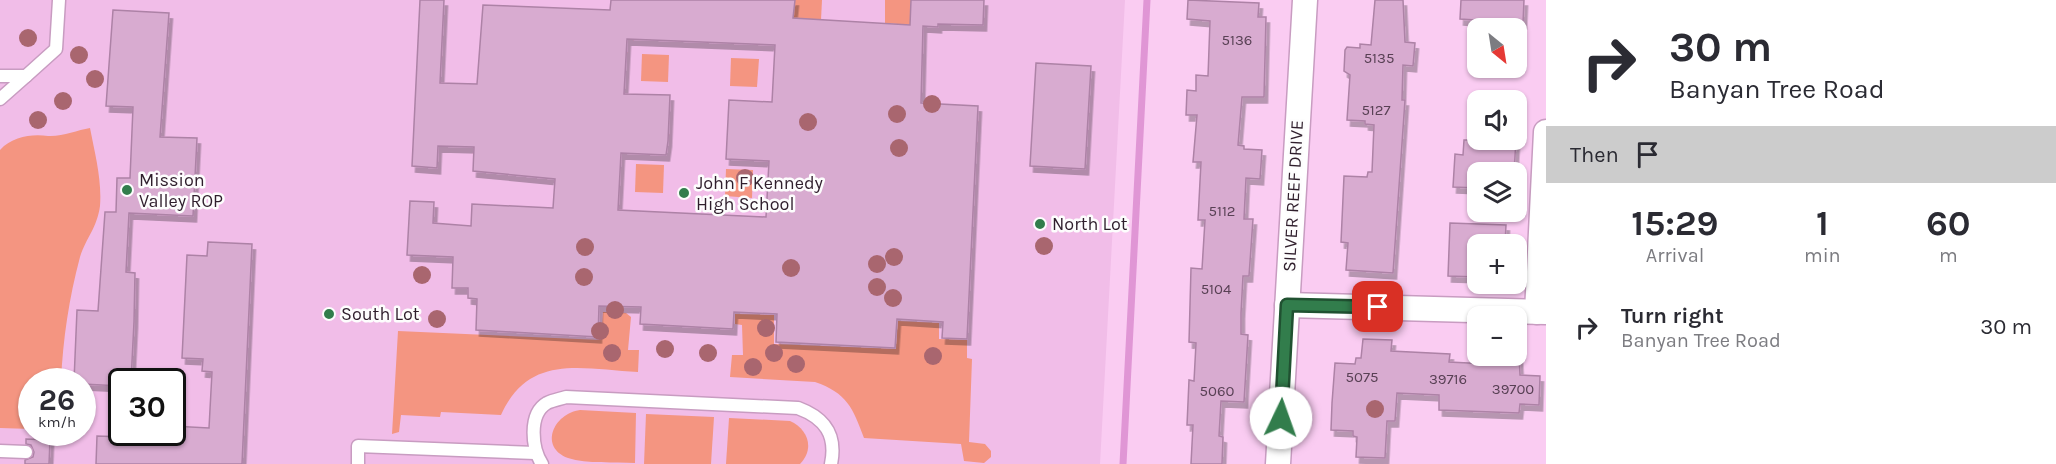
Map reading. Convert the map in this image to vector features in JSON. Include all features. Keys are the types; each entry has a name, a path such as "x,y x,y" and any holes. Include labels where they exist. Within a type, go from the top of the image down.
{"street":[{"name":"SILVER REEF DRIVE","path":"1278,464 1305,0"},
{"path":"1287,305 1541,312 1546,132"}],"lane":[{"path":"0,99 56,50 59,0"},
{"path":"0,76 26,76"},
{"path":"358,464 358,446 538,459 537,416 546,403 566,397 798,408 812,413 827,425 832,437 831,464"},
{"path":"0,451 26,452"}],"shaded area":[{"name":"John F Kennedy High School","path":"0,0 1125,0 1100,464 0,464"},
{"path":"795,0 822,0 821,20 793,18"},
{"path":"885,0 911,0 910,25 885,23"},
{"path":"642,54 669,55 668,82 641,81"},
{"path":"731,58 759,59 757,87 730,86"},
{"path":"90,128 99,177 100,206 80,257 65,334 62,368 18,368 18,429 0,428 0,150 5,145 23,137 59,135"},
{"path":"636,164 664,165 663,193 635,192"},
{"path":"726,169 753,170 752,198 725,196"},
{"path":"603,312 626,313 631,317 628,350 639,350 638,372 577,368 542,373 526,382 513,395 501,415 441,412 440,417 401,415 399,432 392,434 398,331 601,340"},
{"path":"735,314 774,315 774,344 896,349 898,321 939,323 939,339 967,340 967,358 972,359 969,442 985,444 991,451 991,457 984,463 964,461 961,444 864,438 852,410 842,397 826,386 815,382 730,377 732,355 743,355 742,325 735,324"},
{"path":"580,410 636,413 635,463 584,461 568,458 559,453 552,439 553,431 563,418"},
{"path":"646,414 714,417 711,464 644,464"},
{"path":"729,418 790,421 805,434 808,446 805,458 800,464 726,464"}],"building":[{"path":"420,0 444,0 440,83 477,84 483,5 610,10 611,0 795,0 793,18 910,25 911,0 984,0 983,25 923,26 921,103 978,106 967,339 942,338 943,322 897,319 895,348 776,342 777,314 734,312 733,329 640,324 641,307 599,306 598,337 476,330 477,299 468,298 468,288 452,288 453,257 407,255 410,201 434,202 433,223 471,226 472,204 553,208 555,179 473,171 474,147 438,146 437,168 412,166","holes":["627,39 775,45 772,102 729,100 726,159 769,161 766,217 618,210 621,153 666,155 668,141 670,95 624,94"]},
{"path":"1188,0 1259,3 1258,17 1266,17 1264,97 1242,97 1238,145 1244,146 1244,149 1262,150 1260,179 1246,178 1244,219 1253,219 1249,276 1243,276 1241,313 1241,334 1248,335 1244,402 1221,401 1219,436 1223,437 1222,464 1191,464 1193,425 1187,425 1189,380 1194,381 1196,343 1189,342 1191,268 1202,269 1205,220 1198,220 1201,162 1193,162 1197,115 1186,115 1187,90 1196,91 1196,75 1208,76 1210,21 1187,19"},
{"path":"1375,0 1403,0 1405,42 1415,43 1413,66 1403,65 1402,100 1405,100 1393,273 1346,270 1348,243 1341,242 1344,176 1367,177 1368,172 1372,172 1374,125 1365,124 1365,121 1347,120 1350,75 1344,71 1345,50 1347,47 1360,48 1360,44 1371,45"},
{"path":"1461,0 1524,0 1523,18 1460,19"},
{"path":"113,10 169,13 160,137 197,138 193,216 129,213 126,272 135,273 132,368 108,368 108,385 96,385 96,368 75,368 77,310 98,311 105,212 116,212 117,178 130,178 133,107 106,106"},
{"path":"1036,63 1091,66 1085,169 1030,166"},
{"path":"1464,140 1467,140 1467,150 1515,150 1515,162 1467,162 1467,188 1453,187 1455,154 1463,155"},
{"path":"1450,223 1506,225 1506,234 1467,234 1467,277 1448,276"},
{"path":"208,242 252,244 242,464 96,464 97,436 108,436 108,446 186,446 186,427 209,428 212,372 202,371 203,359 182,358 187,255 207,256"},
{"path":"1363,339 1392,340 1391,351 1450,354 1449,362 1467,363 1467,366 1520,366 1520,375 1540,376 1539,405 1520,404 1519,413 1439,410 1439,395 1397,393 1395,421 1387,421 1385,458 1356,457 1357,437 1353,436 1353,431 1331,430 1332,403 1335,363 1355,364 1356,358 1361,358"},
{"path":"31,446 50,446 49,464 25,464 25,460 33,457"}],"waterway":[{"path":"1123,464 1147,0"}],"place":[{"name":"Mission Valley ROP","path":"127,190"},
{"name":"John F Kennedy High School","path":"684,193"},
{"name":"North Lot","path":"1040,224"},
{"name":"South Lot","path":"329,314"}],"route":[{"path":"1281,418 1287,305 1378,307"}]}
